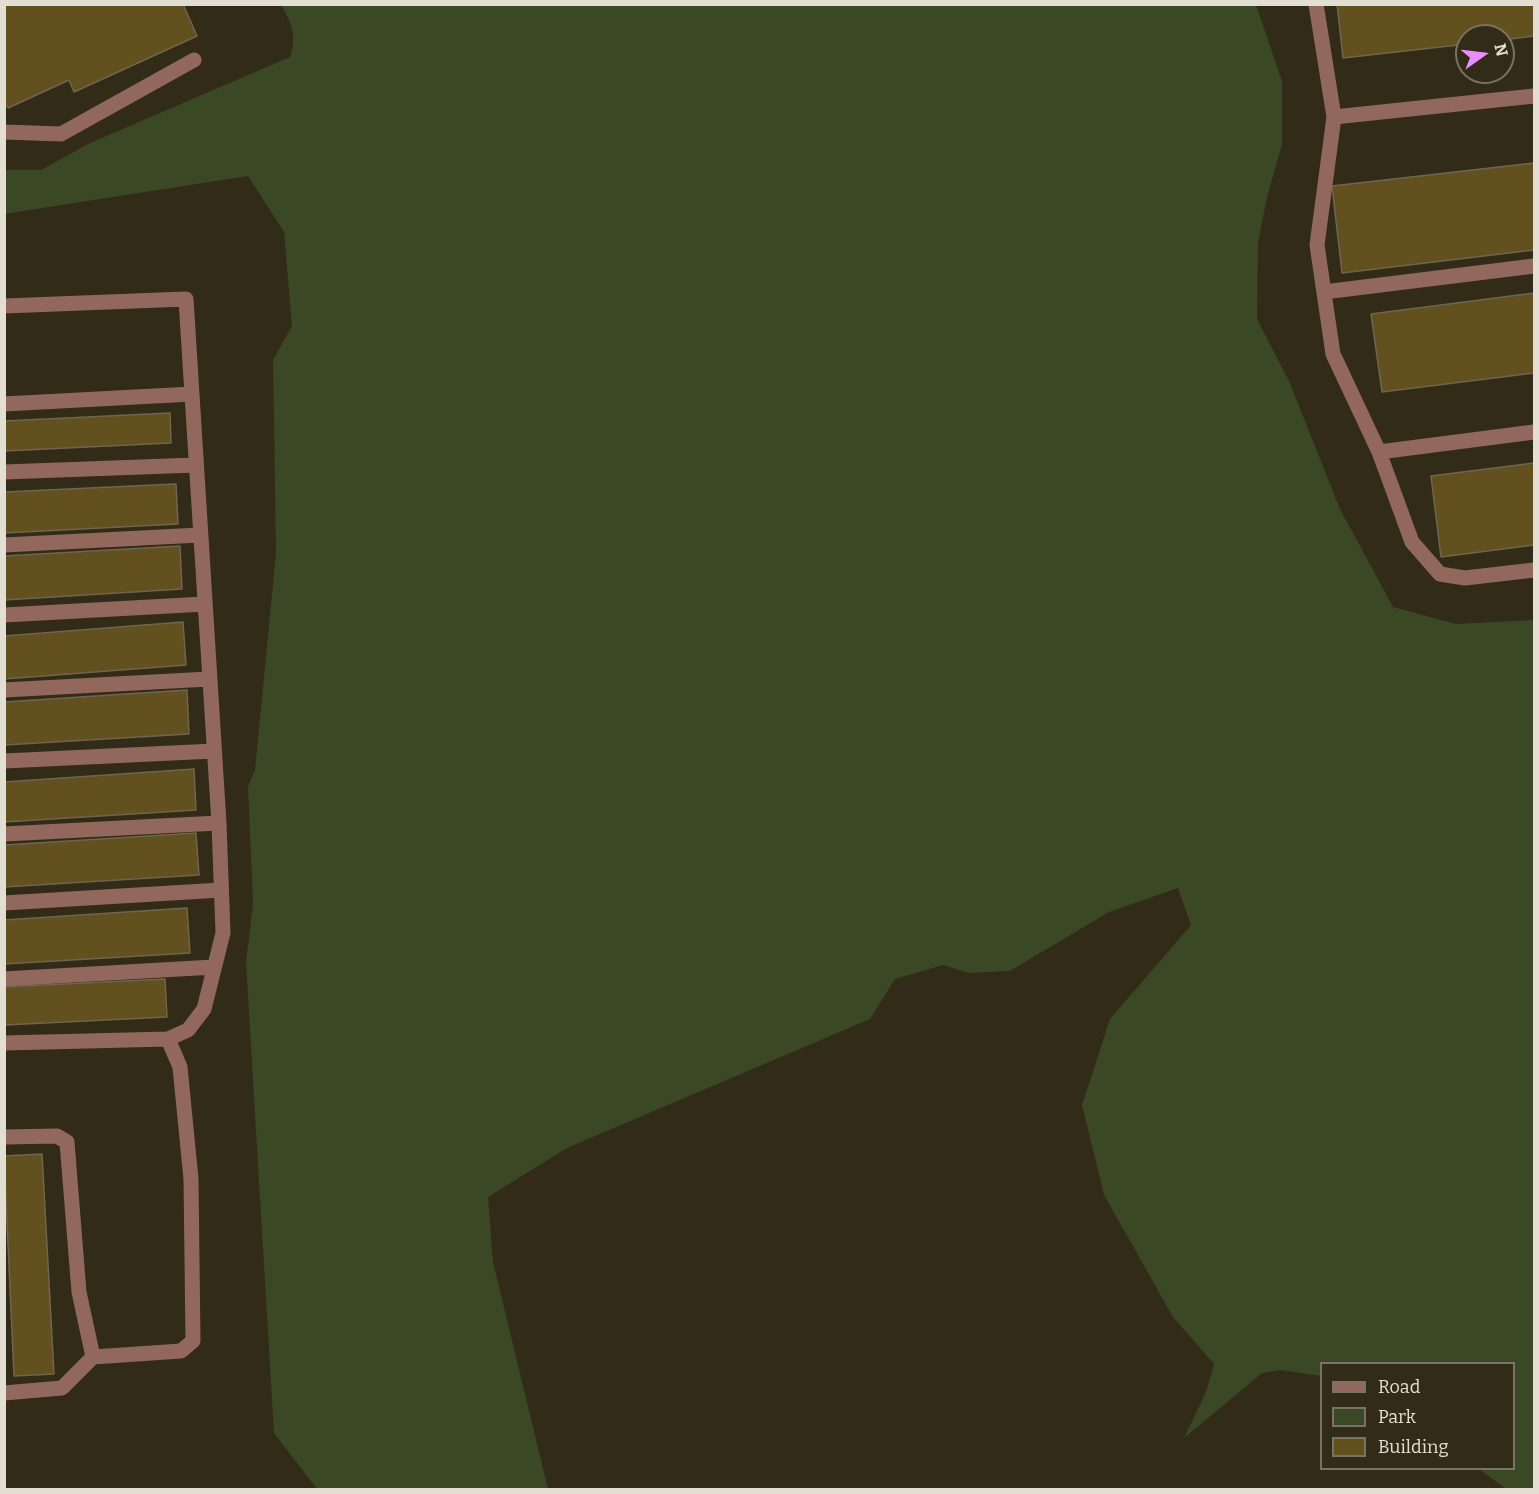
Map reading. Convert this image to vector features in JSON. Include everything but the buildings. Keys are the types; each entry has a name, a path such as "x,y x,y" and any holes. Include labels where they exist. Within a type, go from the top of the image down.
{"lane":[{"path":"1316,4 1334,117 1317,245 1333,354 1379,452 1412,542 1440,574 1465,578 1534,570"},
{"path":"4,132 61,134 194,60"},
{"path":"1334,117 1534,96"},
{"path":"1324,292 1534,266"},
{"path":"4,306 186,299 219,823 223,933 204,1009 189,1030 168,1039 4,1043"},
{"path":"4,404 192,394"},
{"path":"1379,452 1534,432"},
{"path":"4,472 196,465"},
{"path":"4,545 200,535"},
{"path":"4,615 205,604"},
{"path":"4,690 209,679"},
{"path":"4,761 214,750"},
{"path":"4,834 219,823"},
{"path":"4,903 221,890"},
{"path":"4,979 214,967"},
{"path":"4,1393 62,1388 93,1357 180,1351 193,1341 191,1179 180,1067 168,1039"},
{"path":"4,1137 57,1136 67,1142 79,1292 93,1357"}],"green space":[{"path":"281,5 1256,5 1282,81 1282,144 1267,197 1258,242 1257,319 1289,381 1340,509 1393,607 1456,624 1534,620 1534,1489 1506,1489 1480,1470 1515,1470 1515,1362 1320,1362 1320,1376 1281,1370 1262,1373 1184,1438 1206,1392 1214,1364 1173,1317 1104,1195 1082,1105 1110,1019 1191,925 1178,888 1109,912 1010,971 969,973 943,965 895,979 870,1019 567,1148 488,1197 493,1262 548,1489 317,1489 274,1433 246,963 253,904 248,787 255,770 276,553 273,360 292,326 284,232 248,176 4,214 5,170 41,170 90,143 290,57 293,36 288,18"}]}
